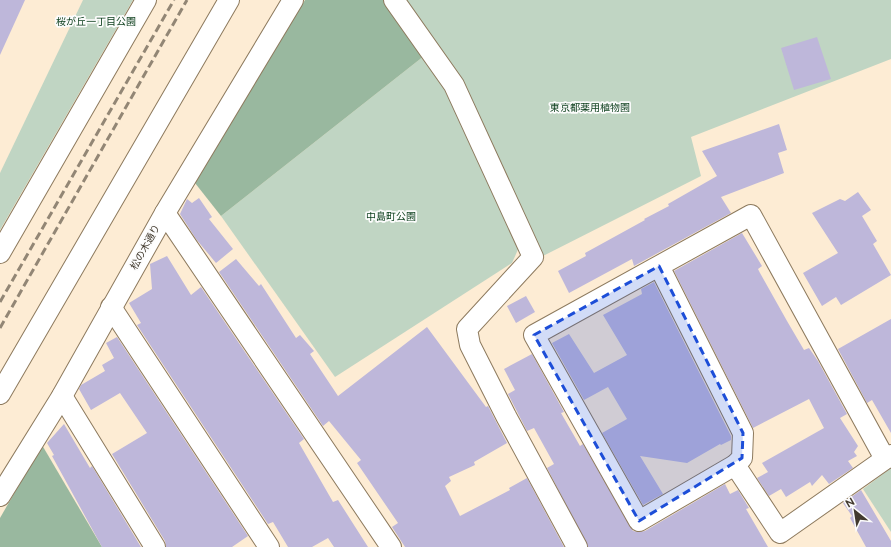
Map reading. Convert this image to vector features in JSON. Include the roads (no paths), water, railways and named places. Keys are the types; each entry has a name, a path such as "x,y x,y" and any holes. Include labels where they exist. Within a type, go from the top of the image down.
{"street":[{"path":"0,253 146,0"},
{"path":"0,394 229,0"},
{"name":"松の木通り","path":"0,496 62,396 165,212 293,0"},
{"path":"394,0 454,85 533,257 467,330 470,345 506,416 577,547"},
{"path":"165,212 391,547"},
{"path":"659,266 743,433 742,458 735,465 639,521 534,335 751,215 888,457 780,533 735,465"},
{"path":"111,307 269,547"},
{"path":"62,396 155,547"}],"railway":[{"path":"0,302 174,0"},
{"path":"0,328 187,0"}],"park label":[{"name":"桜が丘一丁目公園","path":"96,21"},
{"name":"東京都薬用植物園","path":"590,107"},
{"name":"中島町公園","path":"391,216"}]}
